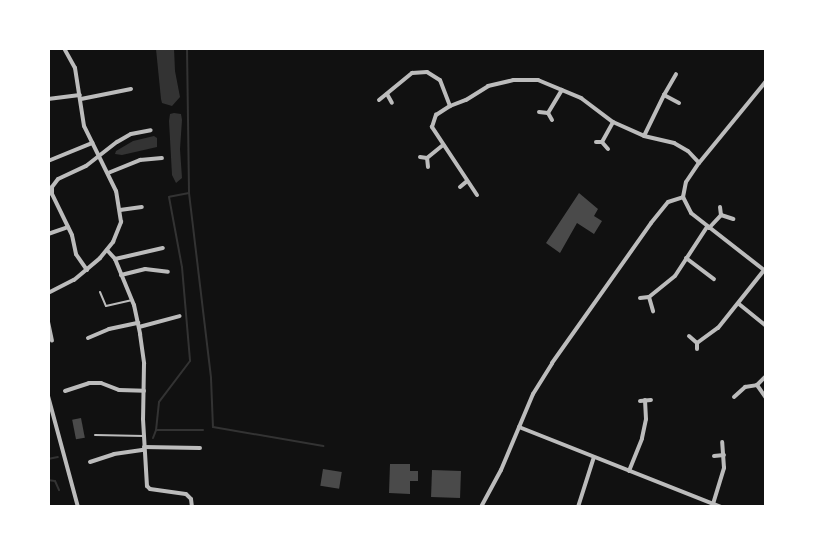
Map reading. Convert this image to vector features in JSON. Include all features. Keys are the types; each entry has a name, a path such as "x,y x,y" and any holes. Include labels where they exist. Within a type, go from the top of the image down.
{"street":[{"path":"48,293 87,270 107,250 118,233 120,210 108,173 84,126 75,68 66,48"},
{"path":"379,100 412,73 427,72 440,80 450,106"},
{"path":"644,136 676,74"},
{"path":"477,195 466,182 432,127 436,116 450,106 466,100 488,86 513,80 538,81 581,98 613,122 644,136 674,143 688,151 699,163"},
{"path":"697,343 718,328 765,269 692,213 683,197 686,182 766,81"},
{"path":"48,99 81,97 131,89"},
{"path":"548,113 562,90"},
{"path":"387,94 392,103"},
{"path":"664,95 679,103"},
{"path":"539,112 548,113"},
{"path":"548,113 552,120"},
{"path":"602,142 613,122"},
{"path":"87,270 76,254 52,187 58,179 86,166 131,134 151,129"},
{"path":"596,142 602,142 608,149"},
{"path":"48,161 92,143"},
{"path":"420,157 427,158 443,145"},
{"path":"108,173 140,160 162,158"},
{"path":"427,158 428,167"},
{"path":"460,187 466,182"},
{"path":"481,507 543,378 612,275 664,206 683,197"},
{"path":"120,210 142,207"},
{"path":"720,207 721,215"},
{"path":"640,298 649,297 675,276 708,227 721,215"},
{"path":"721,215 733,219"},
{"path":"48,234 68,227"},
{"path":"115,259 163,248"},
{"path":"107,250 115,259 132,300 138,325 144,391 144,449 147,486 150,489 186,494 191,499 192,507"},
{"path":"686,258 714,279"},
{"path":"121,275 145,268 168,272"},
{"path":"649,297 653,311"},
{"path":"739,304 766,326"},
{"path":"88,338 109,329 180,316"},
{"path":"48,322 52,341"},
{"path":"689,336 697,343 697,349"},
{"path":"734,397 745,387 752,388 757,385 766,376"},
{"path":"65,391 89,383 101,383 119,390 144,391"},
{"path":"757,385 765,396"},
{"path":"48,396 78,507"},
{"path":"629,471 642,438 646,419 642,401 651,400"},
{"path":"519,428 721,507"},
{"path":"713,504 722,482 724,455 722,442"},
{"path":"90,462 114,453 144,449 200,448"},
{"path":"714,456 724,455"},
{"path":"578,507 594,458"}],"lane":[{"path":"100,292 106,306 132,300"},
{"path":"95,435 144,436"}],"shaded area":[{"path":"174,48 175,71 180,97 172,106 162,103 156,49"},
{"path":"170,114 181,114 182,120 180,149 182,178 176,183 172,175 169,121"},
{"path":"154,136 157,138 157,147 122,155 115,154 116,151 133,141"}],"building":[{"path":"579,193 598,209 594,216 602,221 594,234 577,223 560,253 546,243"},
{"path":"81,418 85,438 76,439 72,420"},
{"path":"390,464 410,464 410,471 418,471 418,481 410,481 410,494 389,493"},
{"path":"323,469 342,472 339,489 320,486"},
{"path":"432,470 461,471 460,498 431,497"}],"waterway":[{"path":"187,48 189,193 211,378 213,427 323,446"},
{"path":"189,193 169,197 182,267 190,361 159,402 156,430 203,430"},
{"path":"153,438 156,430"},
{"path":"48,459 58,457"},
{"path":"48,480 55,481 59,490"}]}
